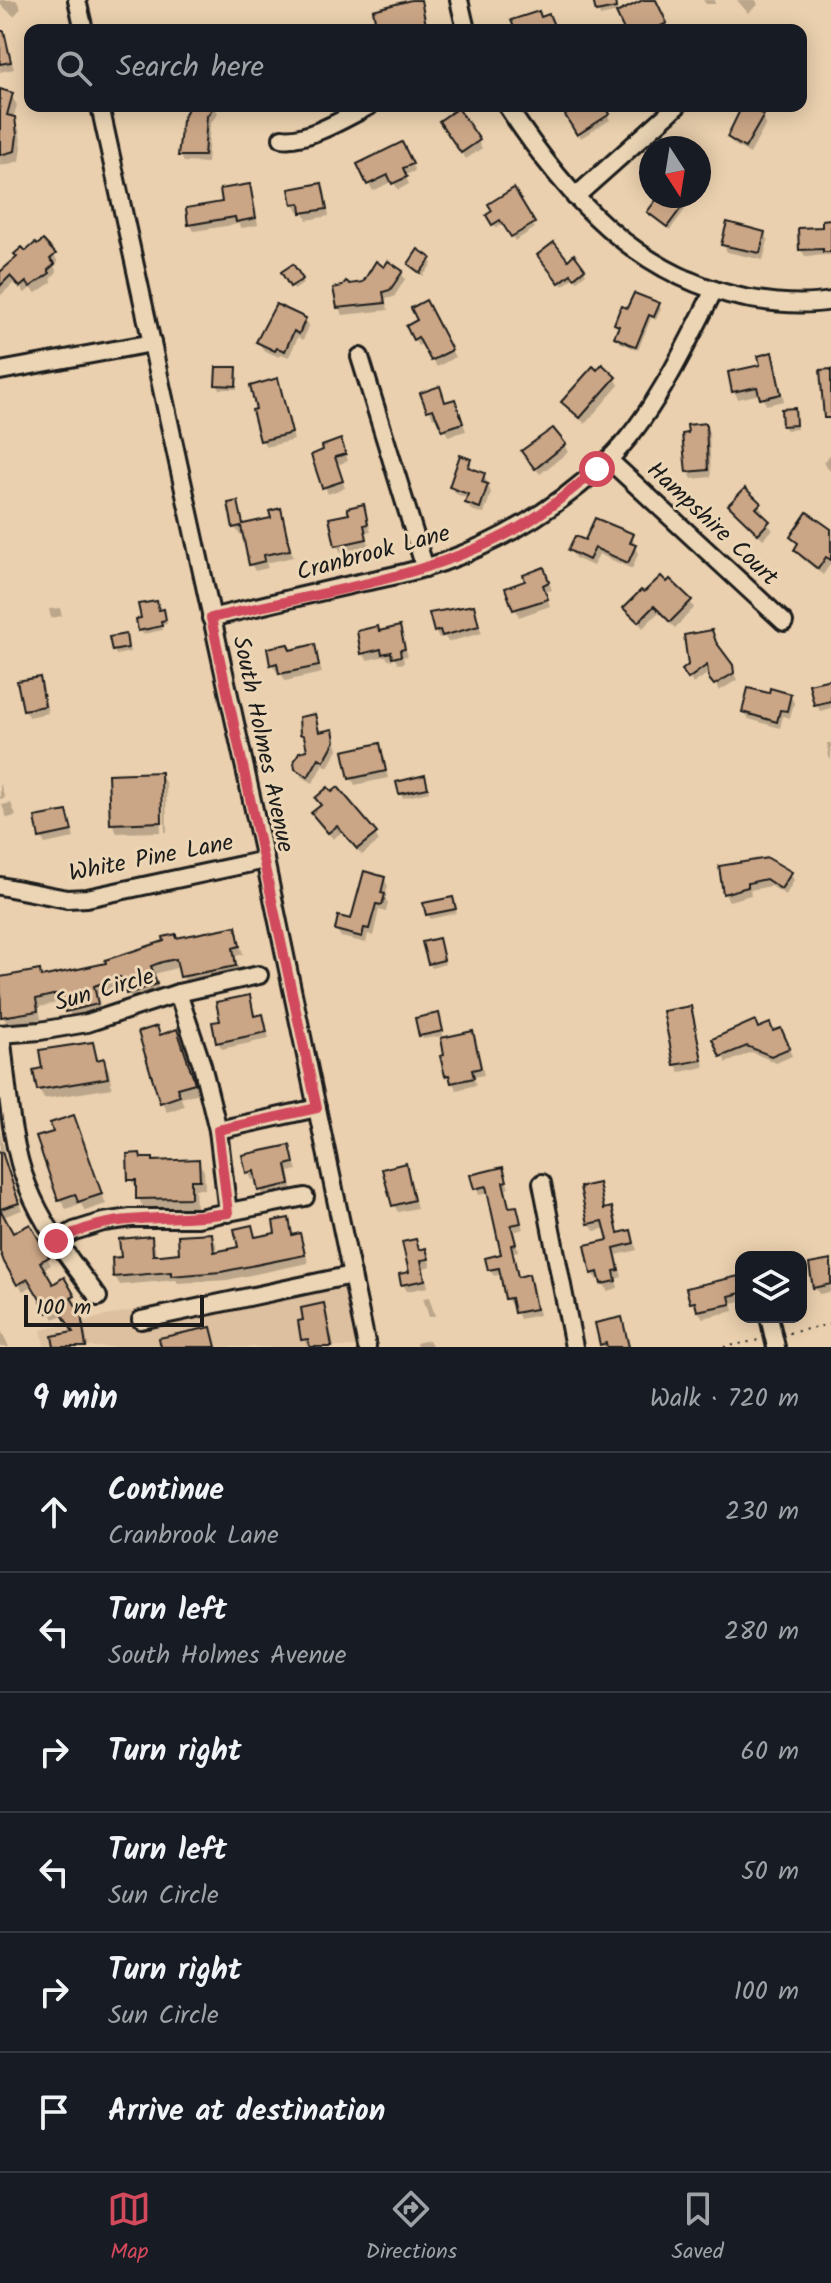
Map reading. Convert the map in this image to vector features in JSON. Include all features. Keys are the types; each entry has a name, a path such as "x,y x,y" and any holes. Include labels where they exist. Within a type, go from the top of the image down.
{"street":[{"path":"77,0 83,24"},
{"path":"459,0 465,24"},
{"name":"South Holmes Avenue","path":"101,112 265,860 367,1347"},
{"path":"282,138 309,134 356,112"},
{"path":"511,112 575,197 620,239 657,265 684,280 764,301 792,304 831,301"},
{"path":"575,197 670,112"},
{"name":"Cranbrook Lane","path":"211,618 425,568 509,534 555,504 609,460 649,408 681,357 714,290"},
{"path":"0,371 152,343"},
{"path":"360,357 425,568"},
{"name":"Hampshire Court","path":"609,460 784,622"},
{"name":"White Pine Lane","path":"0,886 67,899 87,898 265,860"},
{"path":"178,993 259,975"},
{"name":"Sun Circle","path":"98,1297 56,1241 27,1186 18,1156 0,1034 87,1023 178,993 202,1065 218,1130 228,1213"},
{"path":"218,1130 317,1108"},
{"path":"542,1183 574,1347"},
{"path":"56,1241 103,1222 131,1218 198,1218 305,1197"},
{"path":"141,1320 352,1275"},
{"path":"770,1323 776,1347"}],"shaded area":[{"path":"349,1264 367,1347 44,1347 41,1330"}],"building":[{"path":"421,0 426,24 376,24 373,10"},
{"path":"593,0 615,0 616,8 596,12"},
{"path":"643,0 656,0 667,23 621,24 616,13"},
{"path":"539,11 541,17 549,14 553,24 513,24 511,20"},
{"path":"0,31 4,31 11,62 0,64"},
{"path":"0,89 13,93 7,115 15,117 17,135 15,151 0,155"},
{"path":"186,112 210,112 204,156 178,156 182,121"},
{"path":"452,112 461,112 480,140 461,153 439,121"},
{"path":"570,112 610,114 577,135 565,115"},
{"path":"739,112 764,115 745,148 727,137"},
{"path":"402,142 413,164 403,168 407,177 392,184 388,175 367,185 357,164"},
{"path":"322,183 327,209 301,213 300,203 292,204 289,189"},
{"path":"250,184 256,218 236,222 235,217 188,225 186,208 222,202 220,189"},
{"path":"514,188 535,223 511,237 500,220 492,225 486,215 492,211 488,204"},
{"path":"650,208 681,208 667,227 647,212"},
{"path":"831,219 831,252 823,252 823,249 799,250 798,228 822,227 822,220"},
{"path":"727,222 765,232 760,253 721,245"},
{"path":"43,240 56,254 50,259 55,264 48,270 50,273 30,287 26,282 20,287 10,276 0,286 0,272 17,257 14,254 22,247 26,251"},
{"path":"554,242 568,260 574,254 585,269 574,278 571,274 559,283 537,255"},
{"path":"418,249 431,258 420,273 408,264"},
{"path":"376,261 384,267 388,261 403,271 390,290 383,292 385,303 337,308 333,288 342,286 346,281 350,284 363,282"},
{"path":"293,264 303,279 290,287 281,272"},
{"path":"634,293 660,303 654,317 649,315 636,347 614,337 619,326 614,324 621,306 627,308"},
{"path":"426,300 452,350 431,361 418,337 413,340 406,326 417,320 411,308"},
{"path":"276,304 306,318 299,334 294,331 285,351 277,348 275,351 256,342"},
{"path":"772,352 781,394 760,399 757,387 732,392 728,372 760,365 758,356"},
{"path":"602,364 616,377 580,418 561,402 593,366 597,370"},
{"path":"216,367 237,367 236,386 215,385"},
{"path":"831,369 831,418 824,418 820,370"},
{"path":"278,378 292,433 260,441 250,386"},
{"path":"440,386 445,402 455,399 463,423 442,430 433,409 427,411 420,393"},
{"path":"795,408 796,425 782,426 781,409"},
{"path":"706,423 708,470 686,472 682,434 688,433 687,425"},
{"path":"553,428 566,444 535,469 521,451"},
{"path":"341,439 346,454 335,457 343,481 322,488 311,455 323,450 322,446"},
{"path":"460,455 471,459 468,467 485,473 482,482 488,484 480,508 465,503 468,494 449,487"},
{"path":"745,488 761,503 756,508 770,521 758,534 728,505"},
{"path":"238,501 243,524 271,518 269,511 281,508 290,550 264,555 265,561 249,565 241,526 233,528 228,503"},
{"path":"364,504 367,539 335,546 329,518 349,514 347,508"},
{"path":"807,512 831,529 831,560 826,557 818,569 794,550 798,543 790,537"},
{"path":"595,518 634,534 630,543 636,545 628,563 595,548 589,560 568,550 575,536 585,540"},
{"path":"544,567 549,582 543,585 548,599 513,610 505,588 525,581 523,575"},
{"path":"661,576 667,582 670,579 692,600 670,622 654,606 638,622 623,608"},
{"path":"157,601 159,610 164,609 166,620 161,621 162,626 138,631 136,619 141,618 138,604"},
{"path":"474,605 479,626 442,636 440,630 434,632 429,613"},
{"path":"378,626 379,631 400,626 405,649 400,650 401,656 392,658 391,652 382,654 381,649 361,654 357,631"},
{"path":"712,630 716,642 733,665 734,673 714,685 709,679 707,665 688,679 682,670 688,665 684,635"},
{"path":"126,634 128,648 112,651 109,637"},
{"path":"288,644 290,650 315,644 319,666 279,674 277,663 270,665 267,648"},
{"path":"40,677 45,706 23,710 17,681"},
{"path":"831,679 831,701 814,705 809,684"},
{"path":"748,688 769,693 770,688 791,694 787,711 780,710 777,722 742,712"},
{"path":"315,714 319,732 333,729 335,741 324,761 319,758 308,777 295,769 294,762 299,752 307,750 304,736 300,734 299,717"},
{"path":"380,743 386,771 349,779 343,751"},
{"path":"161,772 162,822 110,824 108,774"},
{"path":"425,775 428,788 399,794 396,782"},
{"path":"328,787 332,792 338,787 377,833 357,849 337,826 328,833 311,813 321,805 315,798"},
{"path":"67,811 72,831 39,838 35,817"},
{"path":"768,858 792,872 781,889 766,879 723,894 719,866"},
{"path":"364,871 385,877 381,893 385,894 382,905 376,904 369,929 364,928 362,937 335,930 338,916 351,919"},
{"path":"453,897 456,909 426,915 423,903"},
{"path":"236,926 240,946 233,948 236,966 180,977 176,959 162,962 151,966 157,984 126,994 120,977 94,986 98,1004 65,1012 61,993 36,999 38,1011 1,1017 0,977 40,970 41,977 106,963 105,960 164,941 163,937 176,934 176,938"},
{"path":"439,938 444,960 428,964 422,942"},
{"path":"250,995 254,1016 263,1014 267,1032 216,1043 212,1022 220,1021 216,1002"},
{"path":"691,1006 702,1060 674,1065 663,1011"},
{"path":"439,1013 443,1031 419,1036 415,1018"},
{"path":"755,1020 758,1028 770,1023 773,1031 781,1028 790,1048 771,1056 747,1046 720,1057 712,1039"},
{"path":"157,1026 160,1035 177,1029 195,1083 177,1088 180,1096 160,1103 138,1032"},
{"path":"473,1031 481,1068 472,1070 474,1078 451,1083 449,1075 445,1076 440,1056 444,1055 441,1038"},
{"path":"93,1042 97,1060 104,1058 108,1078 37,1090 33,1070 42,1068 39,1050"},
{"path":"74,1115 102,1194 78,1202 75,1194 58,1200 36,1137 53,1132 50,1123"},
{"path":"290,1145 294,1163 286,1165 290,1184 258,1191 254,1171 246,1173 242,1155"},
{"path":"0,1152 19,1203 0,1209"},
{"path":"140,1153 141,1158 153,1158 153,1161 199,1159 200,1180 191,1180 191,1198 136,1199 136,1180 128,1180 127,1154"},
{"path":"406,1163 414,1200 392,1206 382,1169"},
{"path":"503,1167 509,1207 517,1206 521,1223 511,1225 516,1244 511,1245 518,1277 529,1274 536,1309 514,1313 511,1298 505,1299 499,1268 488,1270 485,1258 501,1254 486,1186 474,1189 470,1175"},
{"path":"599,1183 604,1209 612,1207 618,1233 631,1230 634,1243 614,1248 619,1270 614,1271 616,1281 601,1284 598,1272 591,1274 585,1245 608,1240 603,1221 588,1224 580,1187"},
{"path":"0,1209 13,1233 30,1224 49,1257 40,1262 53,1284 64,1277 75,1296 71,1298 81,1314 86,1347 54,1347 52,1336 73,1332 58,1308 48,1313 28,1279 17,1285 0,1251"},
{"path":"289,1218 292,1235 300,1233 305,1255 221,1272 113,1277 112,1258 121,1257 119,1239 152,1236 153,1255 161,1255 179,1253 178,1235 212,1233 214,1252 238,1247 234,1229 252,1225 255,1237 275,1233 273,1221"},
{"path":"416,1239 419,1250 426,1248 429,1259 421,1260 425,1280 401,1285 399,1274 409,1272 402,1242"},
{"path":"831,1260 831,1284 813,1288 809,1264"},
{"path":"735,1277 735,1294 729,1296 731,1304 697,1311 695,1302 690,1303 686,1288"},
{"path":"324,1303 332,1347 310,1347 308,1339 301,1340 298,1321 303,1320 301,1308"},
{"path":"622,1317 629,1347 607,1347 606,1343 600,1345 595,1323"},
{"path":"211,1327 216,1347 161,1347 159,1338"}],"route":[{"path":"56,1241 74,1231 103,1222 131,1218 198,1218 228,1213 218,1130 317,1108 211,618 446,561 509,534 555,504 597,469"}]}
